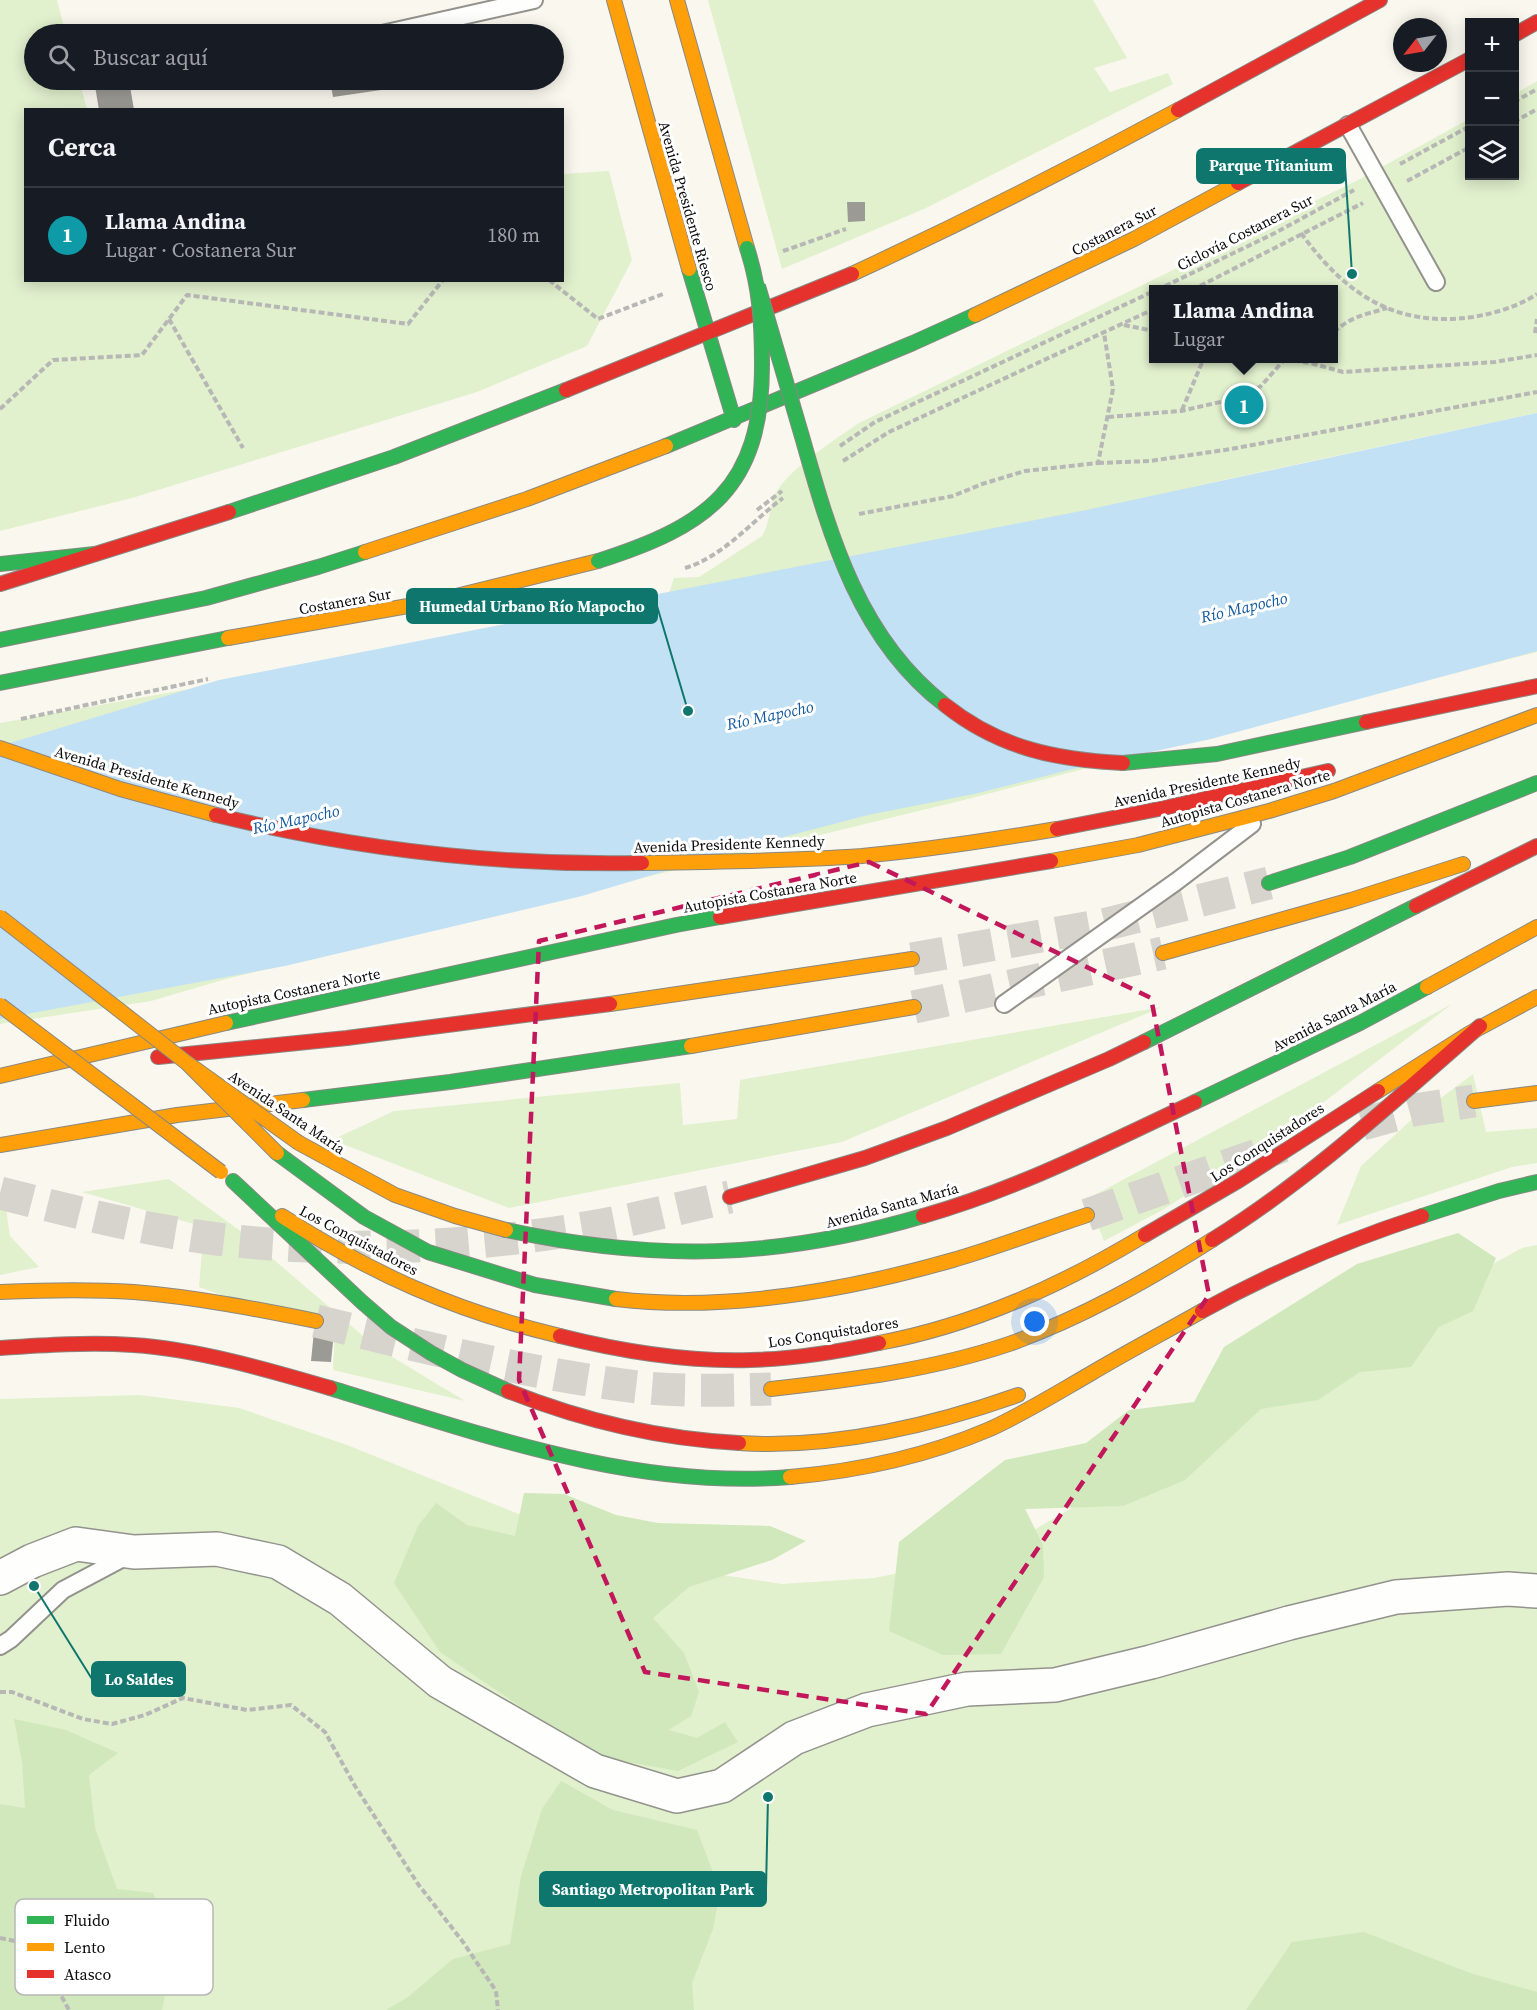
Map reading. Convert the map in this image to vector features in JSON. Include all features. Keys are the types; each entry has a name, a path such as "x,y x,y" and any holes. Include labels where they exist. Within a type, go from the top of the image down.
{"main road":[{"name":"Avenida Presidente Riesco","path":"614,0 707,334 734,420"},
{"path":"677,0 825,518 843,567 878,632 901,665 927,692 963,718 996,737 1026,750 1087,762 1123,763 1217,754 1537,686"},
{"path":"0,584 285,495 383,461 820,288 897,253 1126,138 1380,0"},
{"path":"1519,33 1537,22"},
{"name":"Costanera Sur","path":"0,640 206,598 318,567 527,499 734,420 1028,291 1134,239 1465,62"},
{"name":"Costanera Sur","path":"0,683 155,651 436,601 624,554 684,528 713,506 737,479 753,445 762,408 763,368 758,286"},
{"path":"0,564 95,554"},
{"name":"Autopista Costanera Norte","path":"0,1076 245,1018 676,925 1072,858 1149,842 1269,811 1334,790 1537,715"},
{"path":"1376,760 1462,741"},
{"name":"Avenida Presidente Kennedy","path":"0,747 60,771 159,801 241,822 409,850 495,860 595,864 782,860 886,853 1111,820 1205,801 1342,768"},
{"path":"1269,883 1360,853 1537,783"},
{"path":"1163,953 1405,885 1537,838"},
{"path":"730,1197 865,1158 947,1128 1109,1059 1537,846"},
{"name":"Avenida Santa María","path":"0,917 187,1063 299,1143 395,1195 488,1226 533,1238 626,1250 705,1252 750,1251 847,1237 958,1206 1009,1188 1059,1167 1360,1023 1537,927"},
{"path":"36,1067 280,1047 511,1018 912,959"},
{"name":"Los Conquistadores","path":"0,1005 287,1220 344,1254 402,1283 463,1308 526,1329 586,1343 646,1353 707,1359 768,1360 856,1348 917,1335 997,1310 1071,1278 1216,1194 1480,1026 1537,997"},
{"path":"0,1145 177,1115 450,1082 708,1044 914,1007"},
{"path":"771,1389 894,1373 945,1362 1038,1333 1093,1310 1136,1288 1187,1259 1303,1175 1348,1140 1480,1026"},
{"path":"187,1063 277,1153 314,1182 373,1222 422,1249 524,1283 622,1300 679,1302 735,1299 850,1284 975,1253 1087,1215"},
{"path":"1474,1101 1537,1093"},
{"path":"233,1181 359,1299 401,1334 447,1361 515,1394 607,1424 719,1442 785,1443 869,1434 936,1421 1038,1388 1073,1375 1150,1340"},
{"path":"0,1348 94,1343 150,1347 258,1368 528,1447 605,1465 664,1475 779,1478 841,1470 891,1460 977,1434 1027,1411 1244,1287 1320,1252 1368,1233 1460,1203 1537,1182"},
{"path":"0,1292 149,1294 214,1302 316,1321"}],"street":[{"path":"0,1578 32,1560 76,1544 134,1552 217,1549 278,1562 340,1599 440,1682 595,1771 677,1796 722,1786 794,1738 867,1710 967,1689 1055,1685 1396,1597 1508,1589 1537,1591"}],"lane":[{"path":"427,24 534,0"},
{"path":"1348,125 1436,282"},
{"path":"1004,1004 1177,881 1269,811"},
{"path":"0,1646 11,1639 63,1590 134,1552"}],"path":[{"path":"1519,100 1537,89"},
{"path":"1519,120 1537,109"},
{"name":"Ciclovía Costanera Sur","path":"1166,285 1275,233 1465,129"},
{"path":"1202,285 1301,233 1387,192 1465,150"},
{"path":"1301,233 1324,263 1340,279 1364,296 1388,308 1424,318 1457,319 1503,311 1537,294"},
{"path":"0,409 53,360 142,355 187,295 408,324 441,282"},
{"path":"552,282 598,319 693,283"},
{"name":"Ciclovía Costanera Sur","path":"842,444 875,422 1149,293"},
{"path":"1338,328 1347,320 1361,314 1388,308"},
{"path":"840,463 889,432 1149,312"},
{"path":"169,319 243,448"},
{"path":"1535,333 1537,319"},
{"path":"1123,325 1149,331"},
{"path":"1098,463 1113,389 1104,333"},
{"path":"1310,363 1343,372 1495,362 1537,355"},
{"path":"1181,411 1202,363"},
{"path":"1108,417 1181,411 1246,396 1261,386 1281,363"},
{"path":"858,514 945,498 1025,471 1098,463 1150,461 1231,449 1537,392"},
{"path":"791,493 782,499 792,504"},
{"path":"0,1692 12,1692 84,1719 112,1724 145,1715 183,1698 247,1710 291,1705 325,1732 355,1786 418,1884 463,1942 496,1992 498,2010"},
{"path":"0,1938 15,1941"},
{"path":"61,1995 69,2010"}],"highlighted area":[{"path":"869,862 1151,998 1209,1295 926,1714 645,1672 519,1380 539,941"}],"green space":[{"path":"0,0 57,0 63,24 24,24 24,90 82,90 87,108 24,108 24,282 564,282 564,174 609,171 632,260 587,346 477,392 132,498 0,531"},
{"path":"708,0 1093,0 1127,58 1094,68 1110,92 1168,73 1173,84 924,209 782,269"},
{"path":"1537,81 1537,413 1176,490 1537,415 1537,652 964,800 226,979 151,1001 0,1024 0,723 289,671 839,559 669,593 674,578 699,577 762,536 779,488 794,471 816,453 859,423 1358,180 1465,121 1465,180 1519,180 1519,92"},
{"path":"1452,1004 1294,1125 1166,1208 1104,1241 1087,1199"},
{"path":"1162,1007 842,1142 509,1208 332,1140 394,1111 680,1083 683,1125 737,1119 740,1080"},
{"path":"1473,1074 1486,1132 1537,1128 1537,1163 1512,1167 1337,1225 1361,1166 1410,1121"},
{"path":"169,1179 239,1230 376,1347 465,1401 333,1370 335,1332 317,1329 199,1287 204,1227 82,1192"},
{"path":"0,1208 6,1208 10,1236 39,1267 0,1275"},
{"path":"1458,1233 1496,1258 1473,1311 1439,1327 1411,1367 1360,1372 1318,1400 1261,1409 1185,1480 1123,1506 1025,1509 1043,1545 1044,1577 1001,1654 943,1655 889,1631 899,1542 1005,1460 1086,1443 1129,1410 1194,1402 1224,1347 1357,1264"},
{"path":"1537,1245 1537,2010 0,2010 0,1399 140,1395 239,1408 347,1445 521,1515 689,1570 782,1584 874,1578 939,1565 1034,1530 1413,1308 1522,1248"},
{"path":"524,1493 564,1494 616,1515 658,1523 770,1526 806,1541 772,1560 689,1587 653,1618 684,1653 699,1692 691,1716 669,1730 697,1738 725,1722 738,1742 678,1771 610,1759 546,1724 440,1652 394,1583 418,1526 436,1503 467,1525 515,1536"},
{"path":"14,1719 66,1730 118,1753 89,1775 95,1828 117,1889 153,1893 156,1899 15,1899 15,1995 165,1995 162,2010 0,2010 0,1804 25,1808 22,1762"},
{"path":"561,1781 613,1810 697,1830 720,1891 713,1929 692,1983 694,2010 386,2010 408,1997 453,1959 510,1944 521,1876 542,1809"},
{"path":"1364,1932 1470,1973 1537,1992 1537,2010 1246,2010 1292,1942"}],"water":[{"name":"Río Mapocho","path":"1537,413 1537,651 1211,739 1073,769 974,794 868,815 742,848 582,896 285,966 0,1019 0,746 219,680 1086,510"}],"building":[{"path":"96,90 131,90 134,108 99,108"},
{"path":"332,90 381,90 333,97"},
{"path":"847,202 865,202 865,221 848,222"},
{"path":"314,1331 334,1332 331,1362 311,1361"}],"tunnel":[{"path":"912,959 1103,925 1269,883"},
{"path":"914,1007 1163,953"},
{"path":"1362,1124 1413,1110 1474,1101"},
{"path":"1087,1215 1283,1146"},
{"path":"0,1193 162,1231 217,1239 321,1247 426,1246 531,1236 582,1229 730,1197"},
{"path":"316,1321 476,1359 597,1381 671,1390 771,1389"}],"traffic: fast":[{"path":"598,561 637,548 670,533 698,516 721,496 739,472 752,443 759,407 762,365 759,306 755,277 747,248"},
{"path":"689,269 734,420"},
{"path":"758,286 825,514 853,585 870,619 891,650 916,679 945,705"},
{"path":"666,446 975,315"},
{"path":"229,512 394,457 566,390"},
{"path":"0,640 206,598 365,552"},
{"path":"0,564 95,554"},
{"path":"0,683 228,638"},
{"path":"1123,763 1217,754 1366,722"},
{"path":"1269,883 1350,857 1537,783"},
{"path":"1144,1042 1416,906"},
{"path":"226,1023 720,917"},
{"path":"1195,1102 1360,1023 1427,987"},
{"path":"303,1100 450,1082 691,1046"},
{"path":"277,1153 364,1217 428,1252 535,1285 616,1299"},
{"path":"233,1181 391,1327 462,1370 508,1391"},
{"path":"1422,1216 1499,1191 1537,1182"},
{"path":"506,1230 613,1247 665,1251 716,1251 766,1248 817,1241 923,1216"},
{"path":"330,1388 499,1439 614,1466 673,1475 731,1479 790,1477"}],"traffic: slow":[{"path":"614,0 689,269"},
{"path":"677,0 747,248"},
{"path":"852,274 1016,195 1178,110"},
{"path":"975,315 1134,239 1238,183"},
{"path":"365,552 527,499 666,446"},
{"path":"228,638 436,601 598,561"},
{"path":"1051,861 1138,845 1269,811 1334,791 1537,715"},
{"path":"0,748 120,789 216,815"},
{"path":"642,863 862,856 1057,829"},
{"path":"1163,953 1351,900 1463,864"},
{"path":"0,917 187,1063 299,1143"},
{"path":"1427,987 1537,927"},
{"path":"610,1004 912,959"},
{"path":"1378,1091 1470,1033 1537,997"},
{"path":"0,1005 221,1172"},
{"path":"691,1046 914,1007"},
{"path":"0,1076 226,1023"},
{"path":"187,1063 277,1153"},
{"path":"1474,1101 1537,1093"},
{"path":"0,1145 177,1115 303,1100"},
{"path":"299,1143 395,1195 455,1216 506,1230"},
{"path":"616,1299 700,1303 786,1296 829,1289 872,1281 953,1260 1087,1215"},
{"path":"282,1216 349,1256 415,1288 485,1315 560,1336"},
{"path":"879,1343 949,1326 1017,1301 1082,1270 1145,1235"},
{"path":"771,1389 861,1378 921,1367 1009,1344 1062,1323 1113,1298 1212,1240"},
{"path":"0,1292 100,1290 157,1294 316,1321"},
{"path":"790,1477 841,1471 892,1461 966,1439 1028,1410 1202,1311"},
{"path":"739,1443 810,1442 881,1433 951,1416 1018,1395"}],"traffic: jam":[{"path":"1178,110 1380,0"},
{"path":"1519,32 1537,22"},
{"path":"1238,183 1465,62"},
{"path":"566,390 852,274"},
{"path":"0,584 229,512"},
{"path":"1366,722 1537,686"},
{"path":"945,705 986,732 1029,749 1075,759 1123,763"},
{"path":"1057,829 1164,808 1328,771"},
{"path":"216,815 321,837 427,853 534,862 642,863"},
{"path":"1416,906 1537,846"},
{"path":"720,917 1051,861"},
{"path":"158,1057 347,1038 610,1004"},
{"path":"1212,1240 1248,1217 1317,1166 1480,1026"},
{"path":"730,1197 865,1158 947,1128 1144,1042"},
{"path":"1145,1235 1238,1181 1378,1091"},
{"path":"923,1216 1027,1179 1195,1102"},
{"path":"1202,1311 1310,1258 1422,1216"},
{"path":"560,1336 655,1354 727,1360 799,1357 879,1343"},
{"path":"0,1348 83,1344 157,1347 232,1361 330,1388"},
{"path":"508,1391 564,1411 621,1426 680,1437 739,1443"}],"place":[{"name":"Parque Titanium","path":"1352,274"},
{"name":"Llama Andina","path":"1244,405"},
{"name":"Humedal Urbano Río Mapocho","path":"688,711"},
{"name":"Lo Saldes","path":"34,1586"},
{"name":"Santiago Metropolitan Park","path":"768,1797"}]}
